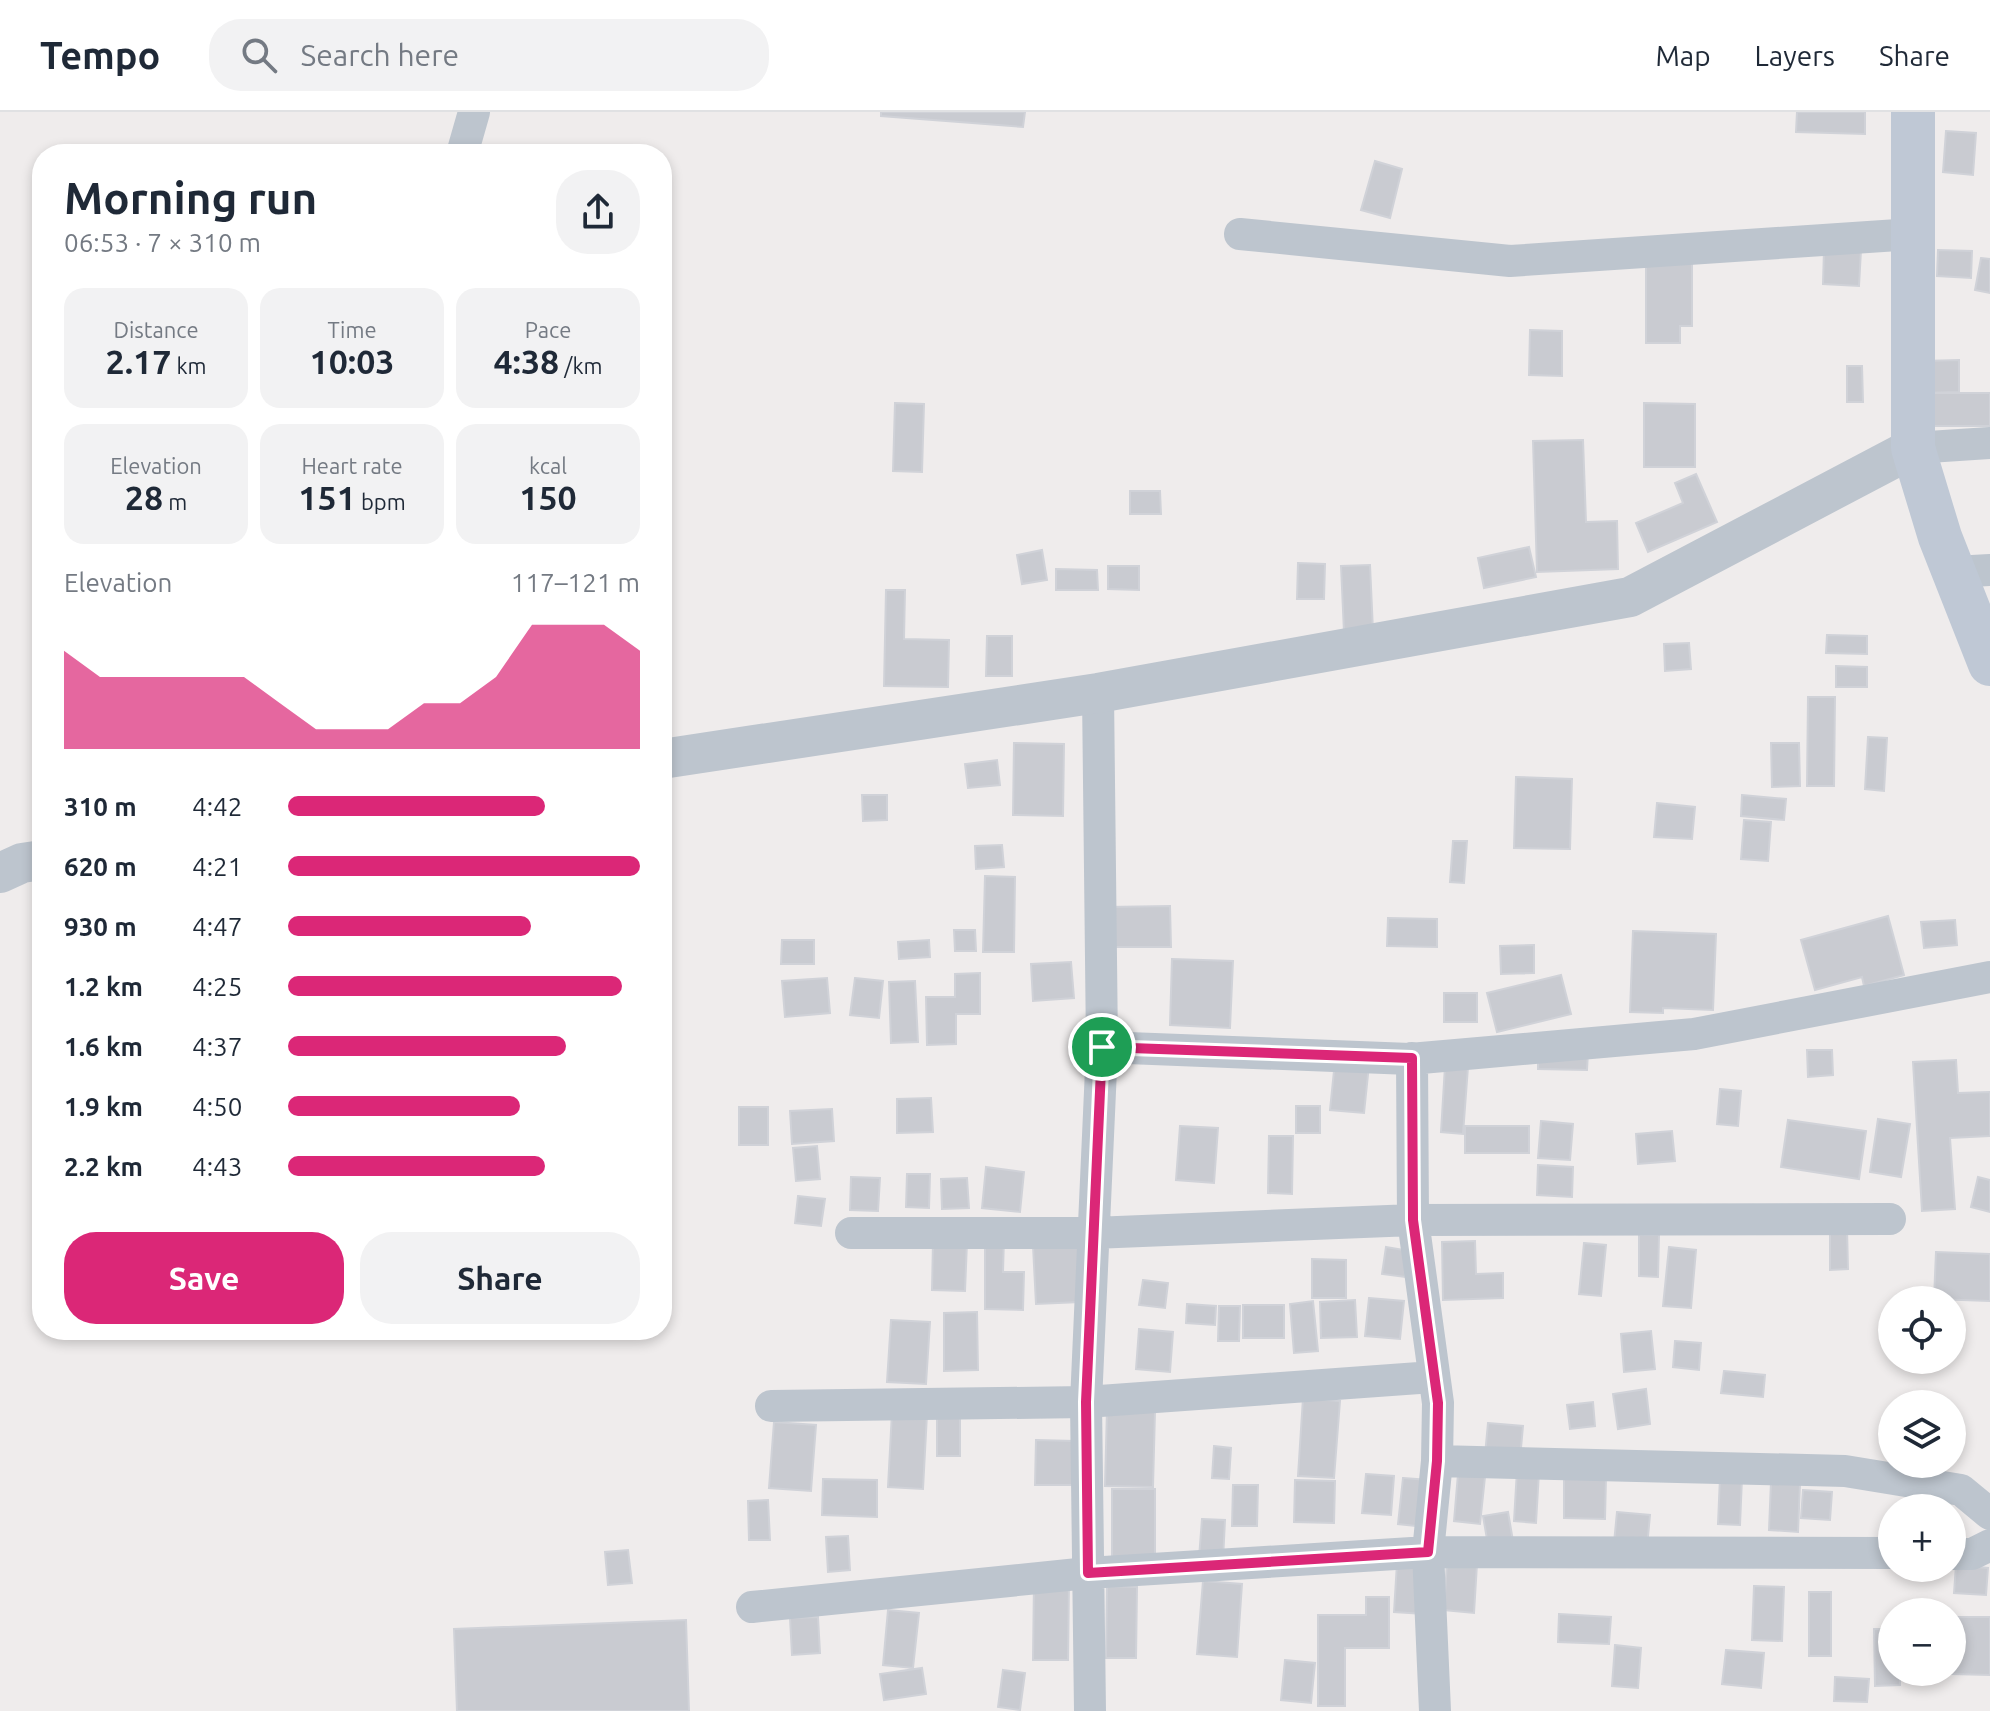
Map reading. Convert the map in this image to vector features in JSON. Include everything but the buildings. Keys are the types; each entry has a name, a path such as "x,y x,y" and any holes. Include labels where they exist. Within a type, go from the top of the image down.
{"main road":[{"path":"1913,112 1913,448 1972,571 1990,664"}],"street":[{"path":"465,144 474,112"},
{"path":"1240,234 1510,261 1913,234"},
{"path":"672,757 1098,693 1630,597 1913,448 1990,443"},
{"path":"1090,1711 1086,1402 1102,1047 1098,693"},
{"path":"0,873 32,862"},
{"path":"1102,1047 1412,1058 1694,1034 1990,977"},
{"path":"1412,1058 1413,1220 1438,1403 1437,1461 1428,1552 1435,1711"},
{"path":"851,1233 1093,1233 1413,1220 1890,1219"},
{"path":"771,1406 1086,1402 1433,1377"},
{"path":"1437,1461 1845,1471 1961,1490 1990,1514"},
{"path":"1966,1554 1990,1545"},
{"path":"752,1607 1088,1573 1428,1552 1878,1553"}],"route":[{"path":"1102,1047 1412,1058 1413,1220 1438,1403 1437,1461 1428,1552 1088,1573 1086,1402 1102,1047"}]}
